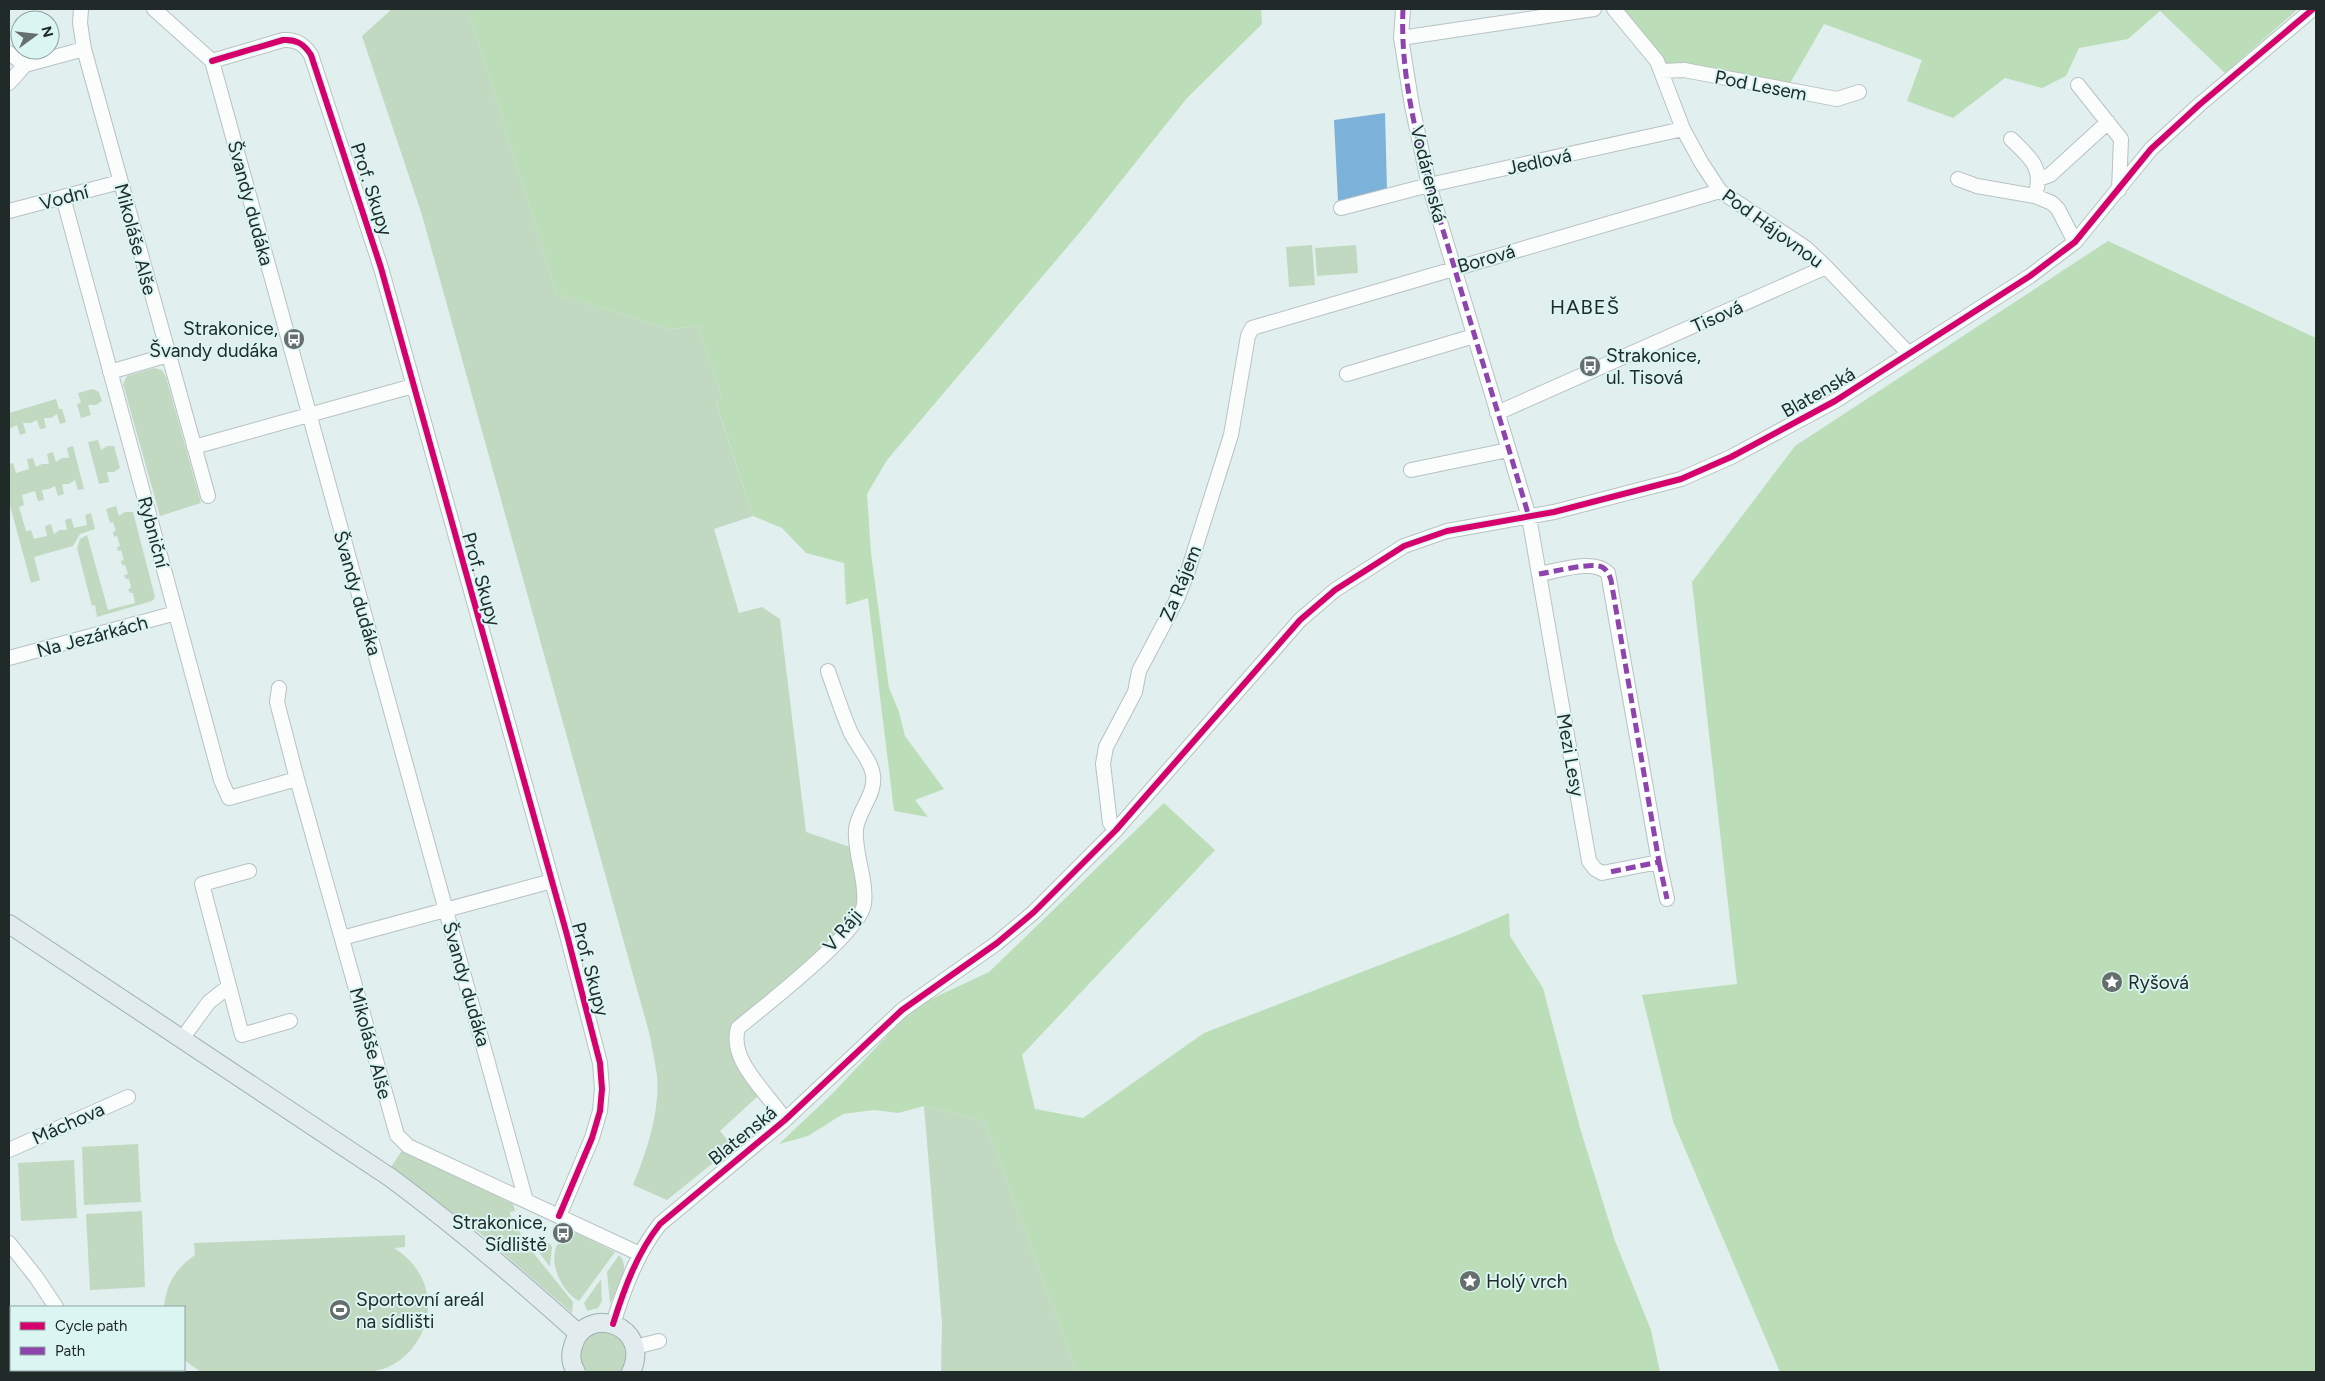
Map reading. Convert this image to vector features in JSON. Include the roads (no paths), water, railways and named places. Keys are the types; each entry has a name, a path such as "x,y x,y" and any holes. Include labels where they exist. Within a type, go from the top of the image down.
{"main road":[{"path":"9,924 391,1178 504,1266 579,1334"},
{"path":"576,1372 571,1360 571,1351 579,1334 595,1324 613,1324 627,1333 635,1348 635,1365 631,1372"}],"street":[{"name":"Mikoláše Alše","path":"81,9 80,23 84,48 208,496"},
{"path":"154,9 212,62"},
{"name":"Vodárenská","path":"1403,9 1402,38 1412,106 1429,185 1529,517"},
{"path":"1402,38 1594,9"},
{"name":"Pod Hájovnou","path":"1614,9 1651,50 1662,71 1668,92 1683,129 1720,191 1806,248 1909,354"},
{"name":"Blatenská","path":"613,1324 640,1254 650,1236 670,1213 785,1120 902,1010 997,942 1034,912 1116,830 1300,620 1335,590 1372,564 1404,546 1447,531 1529,517 1682,478 1731,458 1835,401 2030,276 2075,242 2151,149 2199,105 2313,9"},
{"name":"Prof. Skupy","path":"212,62 283,40 301,43 312,55 381,268 552,881 600,1063 602,1089 600,1111 592,1138 559,1216"},
{"path":"9,83 25,65 84,48"},
{"path":"9,53 25,65"},
{"name":"Švandy dudáka","path":"212,62 526,1201"},
{"name":"Pod Lesem","path":"1662,71 1684,70 1837,99 1859,92"},
{"path":"2078,85 2121,139 2119,190"},
{"path":"2039,179 2050,175 2108,122"},
{"name":"Jedlová","path":"1341,208 1429,185 1683,129"},
{"path":"2011,139 2036,166 2039,179 2035,196"},
{"path":"1958,179 1994,190 2035,196 2052,203 2058,208 2075,242"},
{"name":"Vodní","path":"9,212 120,182"},
{"name":"Borová","path":"1252,328 1720,191"},
{"name":"Rybniční","path":"63,197 220,780 229,798 297,779"},
{"name":"Tisová","path":"1497,413 1826,267"},
{"name":"Za Rájem","path":"1116,830 1110,822 1108,813 1103,764 1106,748 1135,692 1138,671 1177,599 1188,571 1231,435 1248,336 1252,328"},
{"path":"1347,374 1474,336"},
{"path":"110,372 168,355"},
{"path":"194,447 413,386"},
{"path":"1411,470 1508,450"},
{"name":"Mezi Lesy","path":"1529,517 1590,861 1594,869 1602,873 1659,862"},
{"path":"1539,574 1593,566 1603,567 1608,573 1667,899"},
{"name":"Na Jezárkách","path":"9,658 176,613"},
{"name":"V Ráji","path":"785,1120 753,1078 739,1054 736,1036 738,1028 790,986 842,937 858,917 864,903 856,844 856,827 872,790 873,775 850,732 828,671"},
{"name":"Mikoláše Alše","path":"279,688 277,702 297,779 397,1135 408,1146 640,1254"},
{"path":"249,870 202,884 228,988 242,1035 290,1021"},
{"path":"342,938 552,881"},
{"path":"181,1040 209,1002 228,988"},
{"name":"Máchova","path":"9,1150 128,1097"},
{"path":"9,1242 55,1306"},
{"path":"635,1348 659,1341"}],"water":[{"path":"1385,113 1387,191 1338,201 1334,120"}],"place":[{"name":"Strakonice, Švandy dudáka","path":"294,339"},
{"name":"Strakonice, ul. Tisová","path":"1590,366"},
{"name":"Ryšová","path":"2112,982"},
{"name":"Strakonice, Sídliště","path":"563,1233"},
{"name":"Holý vrch","path":"1470,1281"},
{"name":"Sportovní areál na sídlišti","path":"340,1310"}],"district":[{"name":"HABEŠ","path":"1585,307"}]}
